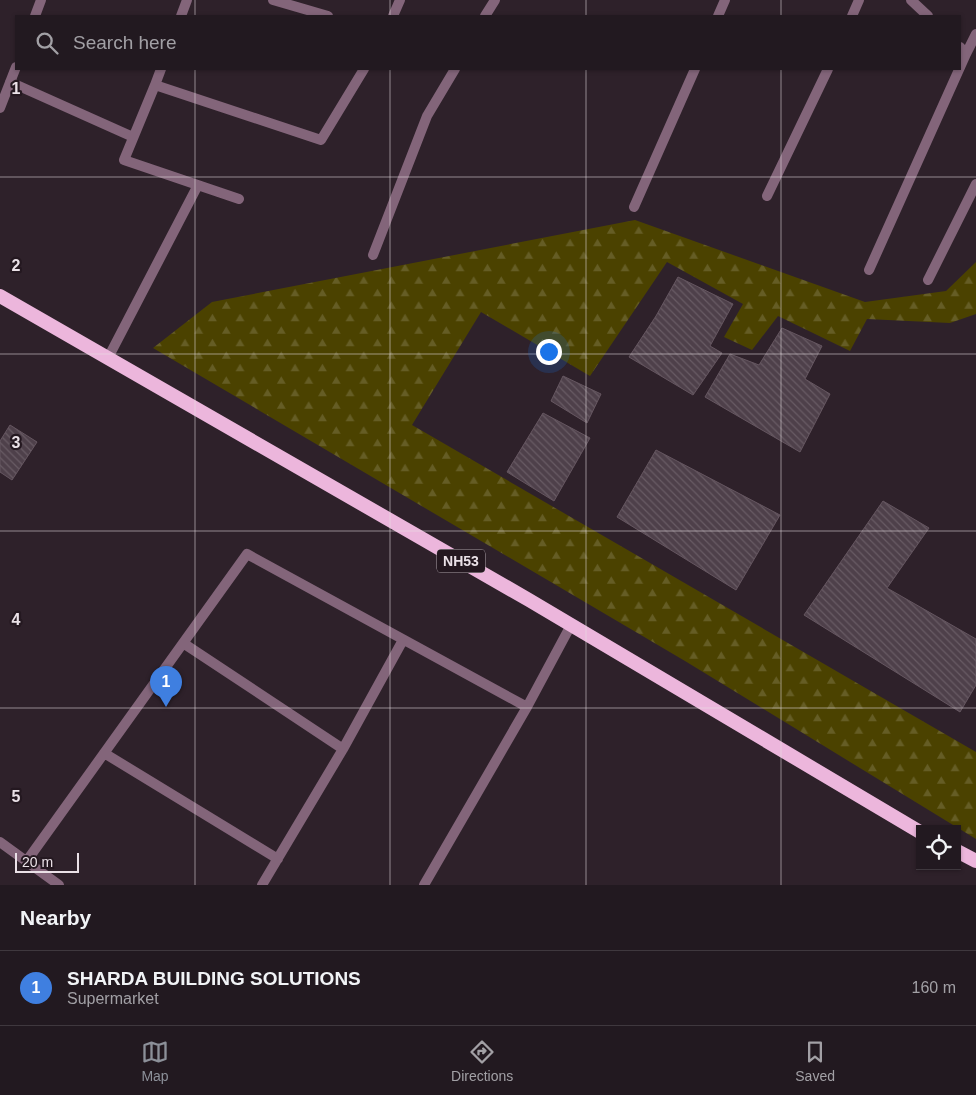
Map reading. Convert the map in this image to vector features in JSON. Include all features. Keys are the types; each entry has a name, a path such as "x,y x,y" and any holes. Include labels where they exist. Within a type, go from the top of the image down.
{"highway":[{"name":"NH53","path":"2,300 108,358 571,624 916,830"},
{"path":"961,853 976,861"}],"street":[{"path":"35,15 41,0"},
{"path":"181,15 187,0"},
{"path":"273,0 325,15"},
{"path":"393,15 400,0"},
{"path":"487,15 495,0"},
{"path":"718,15 726,0"},
{"path":"852,15 859,0"},
{"path":"911,0 927,15"},
{"path":"963,51 976,34"},
{"path":"0,108 15,70"},
{"path":"161,70 124,160 239,199"},
{"path":"155,85 322,140 363,70"},
{"path":"373,255 428,116 454,70"},
{"path":"634,207 695,70"},
{"path":"768,196 828,70"},
{"path":"869,270 955,70"},
{"path":"10,82 133,137"},
{"path":"928,280 976,184"},
{"path":"108,358 198,185"},
{"path":"26,862 247,554 527,707"},
{"path":"424,885 527,707 571,624"},
{"path":"262,885 403,640"},
{"path":"183,643 342,749"},
{"path":"104,753 278,859"},
{"path":"0,842 59,885"}],"green space":[{"path":"635,220 865,302 946,291 976,262 976,314 950,323 867,319 850,351 778,316 752,350 724,337 743,304 667,262 590,376 481,312 412,425 976,752 976,839 961,830 961,825 953,825 685,661 153,348 212,302"}],"building":[{"path":"678,277 733,304 710,346 722,353 693,395 629,357 656,316"},
{"path":"782,328 822,346 805,379 830,394 800,452 705,397 730,354 759,365"},
{"path":"563,376 601,394 587,423 551,401"},
{"path":"543,413 590,438 554,501 507,472"},
{"path":"10,425 37,442 12,480 0,472 0,441"},
{"path":"656,450 780,515 736,590 617,517"},
{"path":"883,501 929,528 887,588 976,639 976,685 960,712 804,615"}],"place":[{"name":"SHARDA BUILDING SOLUTIONS","path":"166,707"}]}
